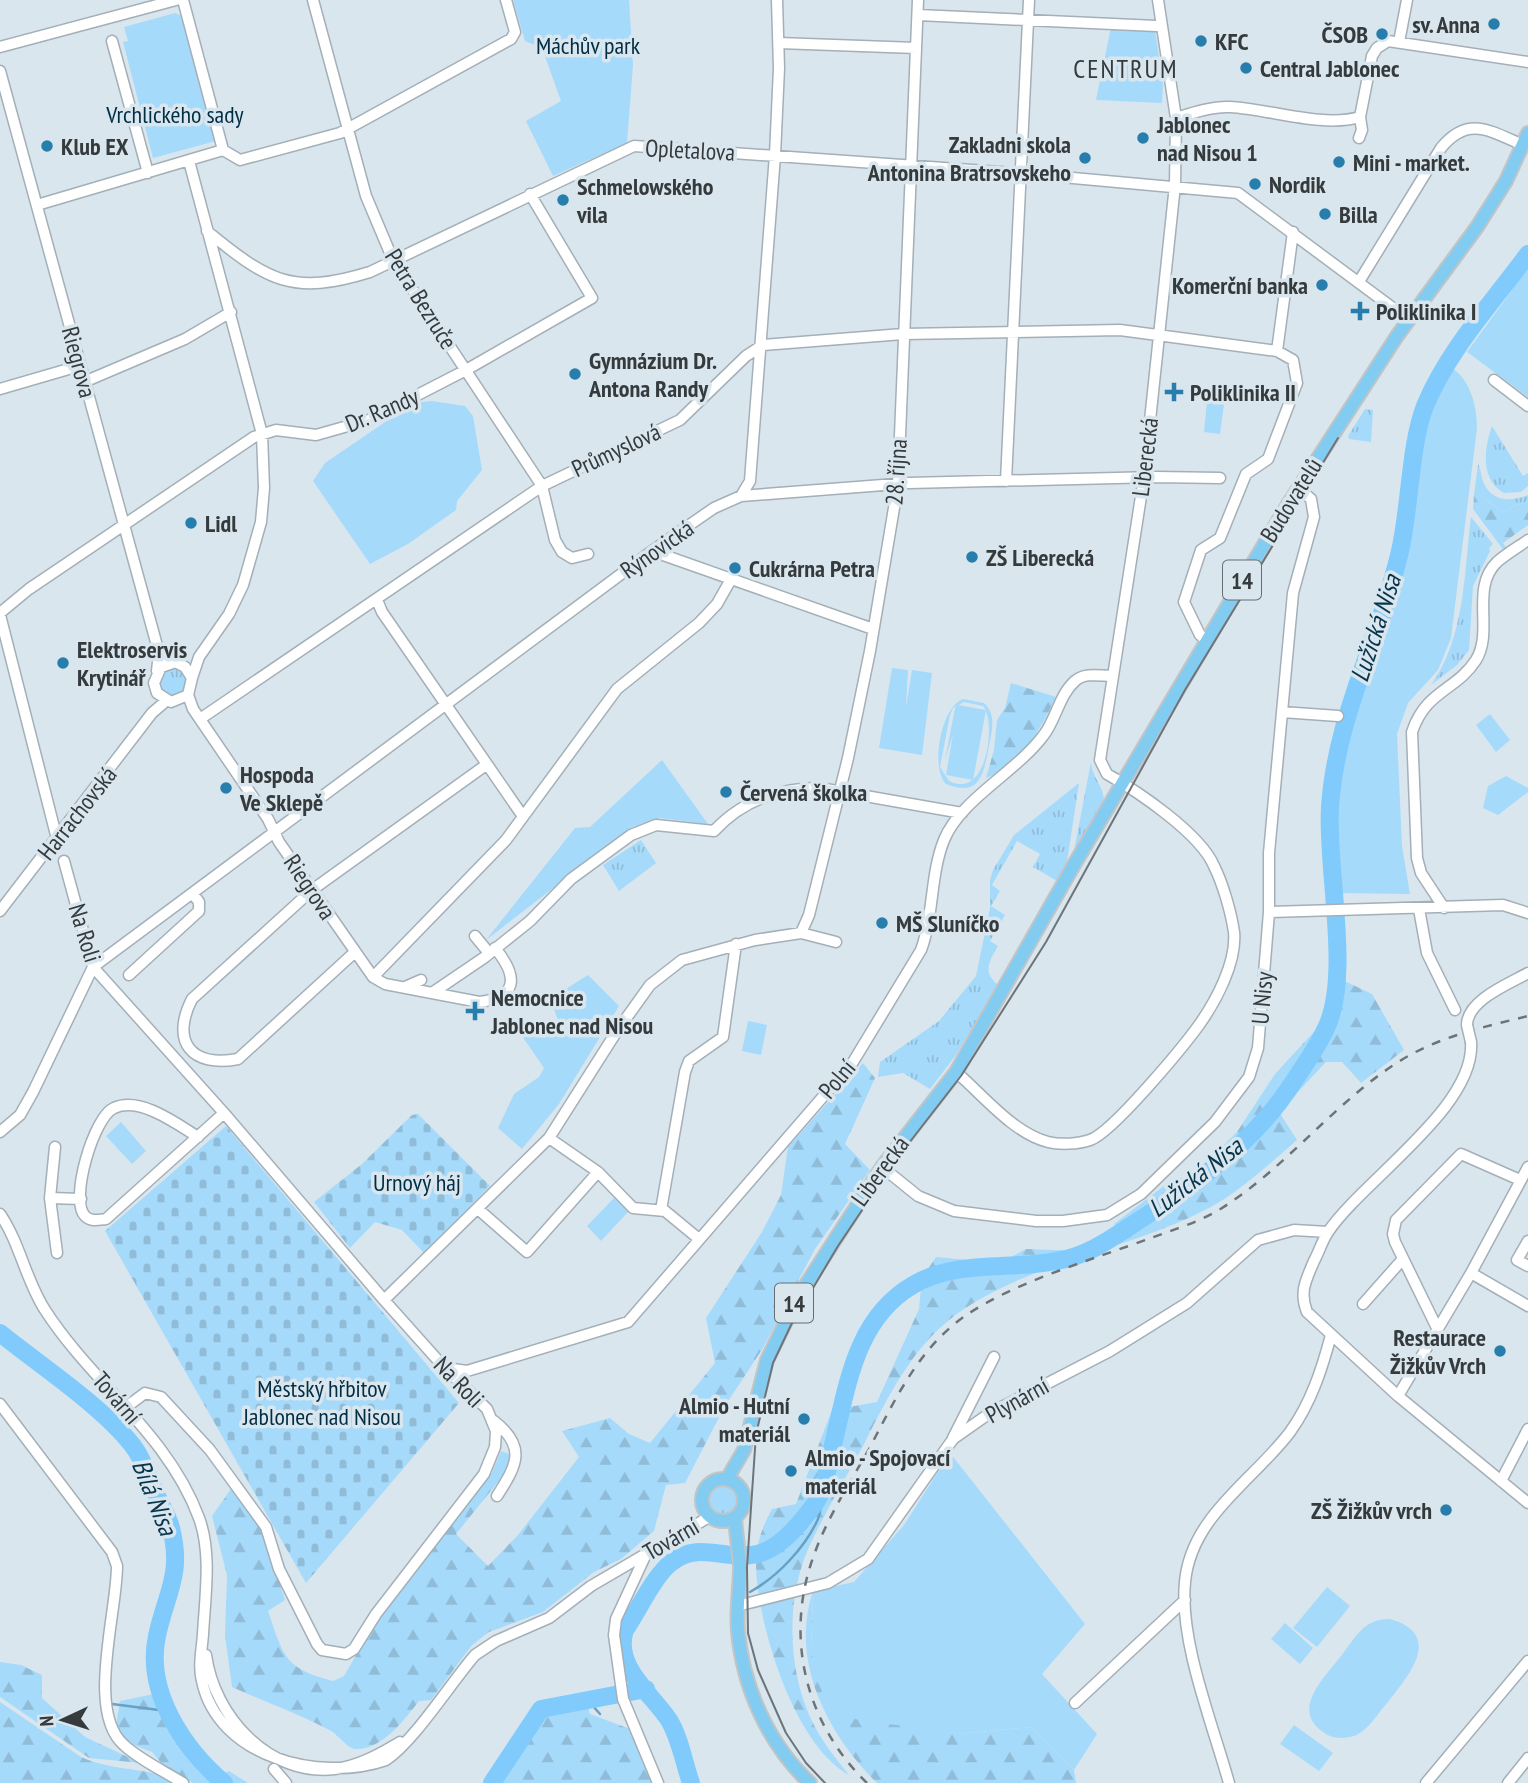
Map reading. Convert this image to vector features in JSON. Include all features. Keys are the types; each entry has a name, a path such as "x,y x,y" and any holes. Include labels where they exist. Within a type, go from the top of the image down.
{"main road":[{"name":"Budovatelů","path":"1053,902 1298,488 1409,320 1477,227 1506,181 1525,139"},
{"name":"Liberecká","path":"810,1783 774,1739 754,1699 740,1650 737,1606 740,1566 737,1541 729,1520 744,1502 732,1482 760,1381 778,1332 837,1233 882,1167 956,1072 1053,902"},
{"name":"Liberecká","path":"707,1514 702,1500 705,1488 715,1480 732,1482"},
{"path":"707,1514 729,1520"}],"street":[{"path":"0,47 144,4 176,0"},
{"path":"183,0 223,150 240,160 340,132 511,39 515,32 506,0"},
{"name":"Petra Bezruče","path":"313,0 366,196 393,260 542,485 555,540 562,552 572,558 588,554"},
{"path":"741,496 749,488 763,345 775,155 779,43 777,0"},
{"name":"28. října","path":"801,933 809,915 840,791 873,629 898,484 918,0"},
{"path":"1006,481 1029,0"},
{"name":"Liberecká","path":"1122,783 1107,774 1100,760 1144,477 1175,185 1176,118 1158,0"},
{"path":"1393,41 1407,0"},
{"path":"918,15 1156,26"},
{"path":"112,41 148,173"},
{"path":"1359,138 1362,130 1360,117 1372,56 1377,48 1393,41 1528,62"},
{"path":"779,43 916,48"},
{"name":"Riegrova","path":"0,71 159,653 153,682 157,694"},
{"path":"1176,118 1227,107 1328,120 1360,117"},
{"name":"Budovatelů","path":"1360,280 1441,148 1455,133 1479,128 1525,139"},
{"name":"Opletalova","path":"207,231 265,273 293,284 337,282 393,260 634,146 1022,173 1175,185 1238,193 1360,280 1409,320"},
{"path":"37,205 223,150"},
{"path":"177,702 188,695 199,657 229,614 254,553 264,503 262,434 189,161"},
{"name":"Dr. Randy","path":"262,434 276,430 316,435 369,420 466,370 592,298 530,194"},
{"path":"1277,351 1293,232"},
{"path":"84,382 185,339 230,312"},
{"path":"763,345 903,334 1120,330 1277,351 1293,360 1297,383 1268,459 1246,474 1220,538 1201,550 1184,602 1200,635 1207,640"},
{"name":"Průmyslová","path":"200,719 542,485 600,462 681,420 746,356 763,345"},
{"path":"0,388 79,366"},
{"path":"1494,380 1528,406"},
{"path":"57,839 0,614 123,525 262,434"},
{"name":"Rýnovická","path":"0,1132 14,1121 26,1104 93,967 652,551 714,509 741,496 898,484 1144,477 1220,478"},
{"name":"U Nisy","path":"882,1167 918,1196 954,1211 1063,1222 1091,1219 1123,1207 1215,1122 1249,1077 1258,1048 1269,912 1269,853 1293,593 1314,517 1311,499 1298,488"},
{"path":"1444,908 1421,873 1418,858 1412,732 1427,702 1476,660 1483,641 1483,590 1489,573 1496,563 1528,540"},
{"path":"652,551 873,629"},
{"path":"475,936 509,965 511,986 500,997 472,1001 385,984 373,977 506,840 617,689 699,623 717,604 730,580"},
{"path":"377,600 382,612 522,815"},
{"path":"159,653 176,663 192,678"},
{"path":"157,671 199,657"},
{"name":"Polní","path":"443,1366 467,1371 628,1322 865,1045 921,950 927,934 938,856 945,838 962,813 1015,767 1045,735 1065,695 1077,678 1111,676"},
{"path":"157,694 166,701 177,702 193,709"},
{"name":"Harrachovská","path":"152,713 157,694"},
{"name":"Riegrova","path":"188,695 193,709 312,890 373,977"},
{"name":"Harrachovská","path":"0,911 152,713 166,701"},
{"path":"1282,712 1338,716"},
{"path":"355,952 238,1059 222,1062 206,1060 193,1054 185,1044 183,1017 192,999 312,890 486,765"},
{"path":"956,1072 1026,1133 1049,1142 1073,1144 1092,1140 1113,1124 1199,1025 1226,973 1233,951 1234,931 1214,864 1194,838 1122,783"},
{"path":"432,993 530,921 571,879 632,835 656,825 714,831 746,804 781,790 798,788 840,791 962,813"},
{"path":"781,790 802,793 820,788"},
{"name":"Na Roli","path":"64,861 93,967 224,1113 383,1300 443,1366 487,1409 493,1420 495,1447 484,1474 376,1614 354,1649 346,1654 322,1650 317,1644 282,1578 266,1527 184,1419 161,1397 152,1393 135,1399 125,1408"},
{"path":"129,975 199,911 199,902 192,894"},
{"path":"1269,912 1513,906 1528,913"},
{"path":"1419,909 1427,953 1455,1010"},
{"path":"383,1300 549,1138 617,1031 650,985 682,960 736,944 801,933 836,942"},
{"path":"662,1210 685,1072 690,1061 723,1037 736,944"},
{"path":"1528,973 1477,1005 1469,1013 1467,1025 1472,1053 1465,1076 1449,1102 1328,1232 1303,1286 1302,1298 1307,1312 1398,1396 1528,1503"},
{"path":"404,987 421,980"},
{"path":"198,1137 170,1119 134,1106 114,1108 106,1114 91,1142 82,1178 81,1199 85,1216 95,1221 106,1219 198,1137 224,1113"},
{"path":"549,1138 598,1172 633,1208 662,1210 699,1239"},
{"path":"55,1147 50,1198 57,1254"},
{"path":"1437,1328 1402,1260 1393,1234 1396,1220 1454,1158 1466,1154 1520,1181"},
{"path":"1398,1396 1471,1273 1528,1167"},
{"path":"478,1209 527,1252 598,1172"},
{"path":"50,1198 81,1199"},
{"name":"Tovární","path":"0,1214 44,1309 68,1342 176,1470 198,1518 205,1550 202,1682 217,1717 242,1748 271,1766 307,1780 353,1775 386,1760 475,1655 496,1641 549,1618 591,1586 693,1526 707,1514"},
{"name":"Plynární","path":"737,1606 828,1583 868,1559 953,1438 990,1413 1110,1351 1187,1303 1258,1240 1294,1230 1328,1232"},
{"path":"1528,1241 1517,1260 1528,1266"},
{"path":"1363,1304 1402,1260"},
{"path":"1471,1273 1528,1306"},
{"path":"1229,1783 1189,1641 1185,1581 1191,1556 1205,1528 1231,1492 1290,1432 1318,1382 1331,1335"},
{"path":"953,1438 994,1357"},
{"path":"0,1404 112,1552 117,1566 105,1692 107,1721 124,1746 183,1783"},
{"path":"493,1420 506,1430 516,1449 514,1467 497,1496"},
{"path":"1501,1481 1528,1429"},
{"path":"647,1552 614,1625 623,1699 658,1783"},
{"path":"1075,1703 1185,1600"},
{"name":"Tovární","path":"203,1633 208,1676 226,1713 251,1741 294,1764 317,1769 349,1766 374,1757 406,1739"},
{"path":"1426,1783 1528,1661"},
{"path":"1508,1783 1528,1758"},
{"path":"294,1764 307,1780 317,1769"},
{"path":"271,1766 286,1783"},
{"path":"330,1782 353,1775"}],"green space":[{"name":"Máchův park","path":"513,0 629,0 633,65 627,143 553,176 526,121 561,101 542,48 525,41"},
{"name":"Vrchlického sady","path":"175,13 182,16 216,141 153,158 123,42 128,41 124,27"},
{"path":"1111,27 1155,30 1163,84 1162,103 1096,100"},
{"path":"1528,268 1528,397 1467,352"},
{"path":"1449,366 1462,378 1471,393 1477,428 1451,638 1438,670 1408,703 1397,734 1402,846 1410,894 1339,893 1336,795 1352,710 1374,658 1405,549 1425,424 1436,390"},
{"path":"432,401 465,406 473,416 482,470 457,501 456,510 408,544 370,564 313,481 325,463 413,403"},
{"path":"1207,402 1224,404 1220,434 1204,432"},
{"path":"1365,409 1373,410 1371,442 1349,439 1348,436"},
{"path":"1492,426 1523,476 1528,473 1528,486 1521,492 1504,493 1491,480 1486,453"},
{"path":"1478,464 1484,484 1492,494 1503,499 1528,495 1528,502 1513,506 1504,513 1482,496 1474,495"},
{"path":"1479,494 1504,513 1513,506 1528,502 1528,525 1503,543 1508,550 1505,552 1473,509 1474,495"},
{"path":"1471,517 1493,544 1473,586 1469,650 1457,665 1431,685 1451,647 1457,626"},
{"path":"173,668 183,672 187,682 183,692 173,696 163,692 159,682 163,672"},
{"path":"892,668 908,670 906,707 912,670 932,673 922,755 879,748"},
{"path":"1011,683 1056,697 1044,721 1020,755 1010,765 986,778 994,750 997,720 1005,708"},
{"path":"963,699 984,703 992,719 992,732 984,769 977,782 965,788 946,784 939,765 940,738 949,713 955,704","holes":["964,702 983,706 987,713 989,740 981,769 973,779 962,784 949,781 940,767 953,708"]},
{"path":"958,705 986,710 973,780 946,775 953,734 945,760 955,708"},
{"path":"1490,714 1510,740 1496,752 1476,725"},
{"path":"662,760 708,824 660,818 632,827 486,940 575,828 590,827"},
{"path":"1091,762 1104,801 1073,856"},
{"path":"1506,776 1528,788 1528,792 1498,815 1483,808 1488,786"},
{"path":"1079,783 1067,862 1057,881 1033,867 1040,854 1017,841 992,885 1000,891 991,906 1005,915 990,941 998,946 990,962 989,971 998,985 956,1055 930,1089 903,1073 878,1077 880,1062 939,1021 976,976 990,908 990,880 1014,835"},
{"path":"641,840 656,863 619,891 603,865"},
{"path":"588,975 619,1006 559,1104 522,1149 498,1128 514,1094 539,1077 544,1068 509,1017 547,1028 558,1020 550,999"},
{"path":"1332,975 1372,994 1404,1050 1361,1083 1342,1062 1326,1062 1279,1112 1297,1140 1244,1185 1209,1208 1179,1222 1053,1266 993,1292 964,1309 931,1336 894,1387 809,1547 801,1568 793,1614 794,1661 806,1707 822,1740 849,1775 829,1760 811,1738 782,1681 771,1649 758,1590 756,1565 760,1536 772,1509 796,1504 832,1410 877,1402 919,1309 922,1277 936,1257 1000,1263 1026,1249 1081,1251 1118,1229 1114,1224 1173,1179 1190,1178 1237,1132 1275,1074 1323,1022"},
{"path":"748,1021 767,1025 761,1055 742,1051"},
{"path":"863,1063 875,1078 845,1144 870,1170 815,1249 763,1348 725,1406 685,1483 666,1485 654,1531 621,1559 594,1572 543,1612 489,1632 472,1645 431,1700 419,1701 392,1732 367,1748 354,1749 319,1725 232,1687 225,1635 227,1575 212,1516 231,1489 262,1530 285,1600 268,1611 283,1650 295,1665 304,1671 333,1681 344,1676 375,1622 492,1473 501,1451 512,1455 511,1466 456,1534 488,1566 518,1535 579,1457 562,1431 610,1418 629,1434 650,1443 715,1363 706,1318 762,1232 781,1195 788,1147"},
{"name":"Urnový háj","path":"418,1114 490,1186 425,1254 402,1230 375,1222 350,1248 314,1202 362,1164 412,1115"},
{"path":"121,1122 146,1151 132,1164 106,1136"},
{"name":"Městský hřbitov Jablonec nad Nisou","path":"226,1126 459,1403 306,1583 105,1231"},
{"path":"614,1198 629,1211 601,1241 587,1226"},
{"path":"950,1453 1085,1624 1042,1674 1097,1734 1074,1770 1031,1727 957,1734 828,1715 811,1651 813,1591 854,1582 904,1525"},
{"path":"722,1485 733,1489 737,1500 733,1511 722,1515 711,1511 707,1500 711,1489"},
{"path":"1327,1587 1350,1606 1317,1647 1293,1628"},
{"path":"813,1591 811,1651 957,1734 1031,1727 1074,1770 1076,1783 877,1783 843,1743 818,1695 806,1644 807,1617"},
{"path":"1390,1619 1407,1626 1416,1635 1419,1645 1412,1669 1364,1730 1346,1738 1326,1734 1314,1723 1310,1713 1314,1693 1361,1630 1374,1622"},
{"path":"1285,1623 1313,1648 1300,1664 1271,1639"},
{"path":"0,1662 21,1665 42,1675 42,1698 85,1737 141,1763 89,1758 0,1697"},
{"path":"154,1694 166,1720 207,1776 214,1777 229,1771 248,1783 193,1783 168,1771 152,1752 114,1737 120,1701"},
{"path":"0,1702 81,1757 107,1765 159,1774 185,1783 0,1783"},
{"path":"586,1702 590,1714 630,1729 655,1783 500,1783 544,1712"},
{"path":"1294,1725 1333,1753 1319,1771 1280,1744"}],"waterway":[{"name":"Lužická Nisa","path":"691,1783 673,1727 629,1667 624,1655 625,1630 653,1584 672,1562 691,1553 740,1556 761,1553 779,1543 802,1521 818,1499 823,1486 848,1382 865,1337 877,1317 893,1300 929,1277 964,1269 1039,1264 1068,1259 1109,1240 1182,1192 1243,1142 1279,1103 1320,1040 1334,1004 1337,978 1330,831 1334,773 1350,709 1400,551 1420,421 1446,365 1528,254"},
{"name":"Bílá Nisa","path":"0,1333 105,1416 140,1457 168,1519 174,1544 172,1584 157,1636 155,1657 162,1697 182,1736 224,1783"},
{"path":"750,1592 780,1570 806,1541 818,1519 825,1480"},
{"name":"Bílá Nisa","path":"492,1783 541,1709 646,1689"},
{"path":"594,1698 592,1705 600,1714"},
{"path":"112,1704 167,1711"}],"tram line":[{"path":"825,1783 806,1763 786,1733 758,1670 748,1633 747,1567 756,1434 773,1363 791,1325 838,1246 895,1161 961,1076 1046,942 1185,690 1338,438"}],"railway":[{"path":"867,1783 828,1733 815,1706 801,1647 805,1586 819,1541 832,1514 898,1394 934,1344 965,1316 1007,1292 1187,1225 1222,1208 1270,1172 1361,1089 1410,1055 1483,1027 1528,1016"}],"place":[{"name":"sv. Anna","path":"1494,24"},
{"name":"ČSOB","path":"1382,34"},
{"name":"KFC","path":"1201,41"},
{"name":"Central Jablonec","path":"1246,68"},
{"name":"Jablonec nad Nisou 1","path":"1143,138"},
{"name":"Klub EX","path":"47,146"},
{"name":"Zakladni skola Antonina Bratrsovskeho","path":"1085,158"},
{"name":"Mini - market.","path":"1339,162"},
{"name":"Nordik","path":"1255,184"},
{"name":"Schmelowského vila","path":"563,200"},
{"name":"Billa","path":"1325,214"},
{"name":"Komerční banka","path":"1322,285"},
{"name":"Poliklinika I","path":"1360,311"},
{"name":"Gymnázium Dr. Antona Randy","path":"575,374"},
{"name":"Poliklinika II","path":"1174,392"},
{"name":"Lidl","path":"191,523"},
{"name":"ZŠ Liberecká","path":"972,557"},
{"name":"Cukrárna Petra","path":"735,568"},
{"name":"Elektroservis Krytinář","path":"63,663"},
{"name":"Hospoda Ve Sklepě","path":"226,788"},
{"name":"Červená školka","path":"726,792"},
{"name":"MŠ Sluníčko","path":"882,923"},
{"name":"Nemocnice Jablonec nad Nisou","path":"475,1011"},
{"name":"Restaurace Žižkův Vrch","path":"1500,1351"},
{"name":"Almio - Hutní materiál","path":"804,1419"},
{"name":"Almio - Spojovací materiál","path":"791,1471"},
{"name":"ZŠ Žižkův vrch","path":"1446,1510"}],"district":[{"name":"CENTRUM","path":"1126,68"}]}
